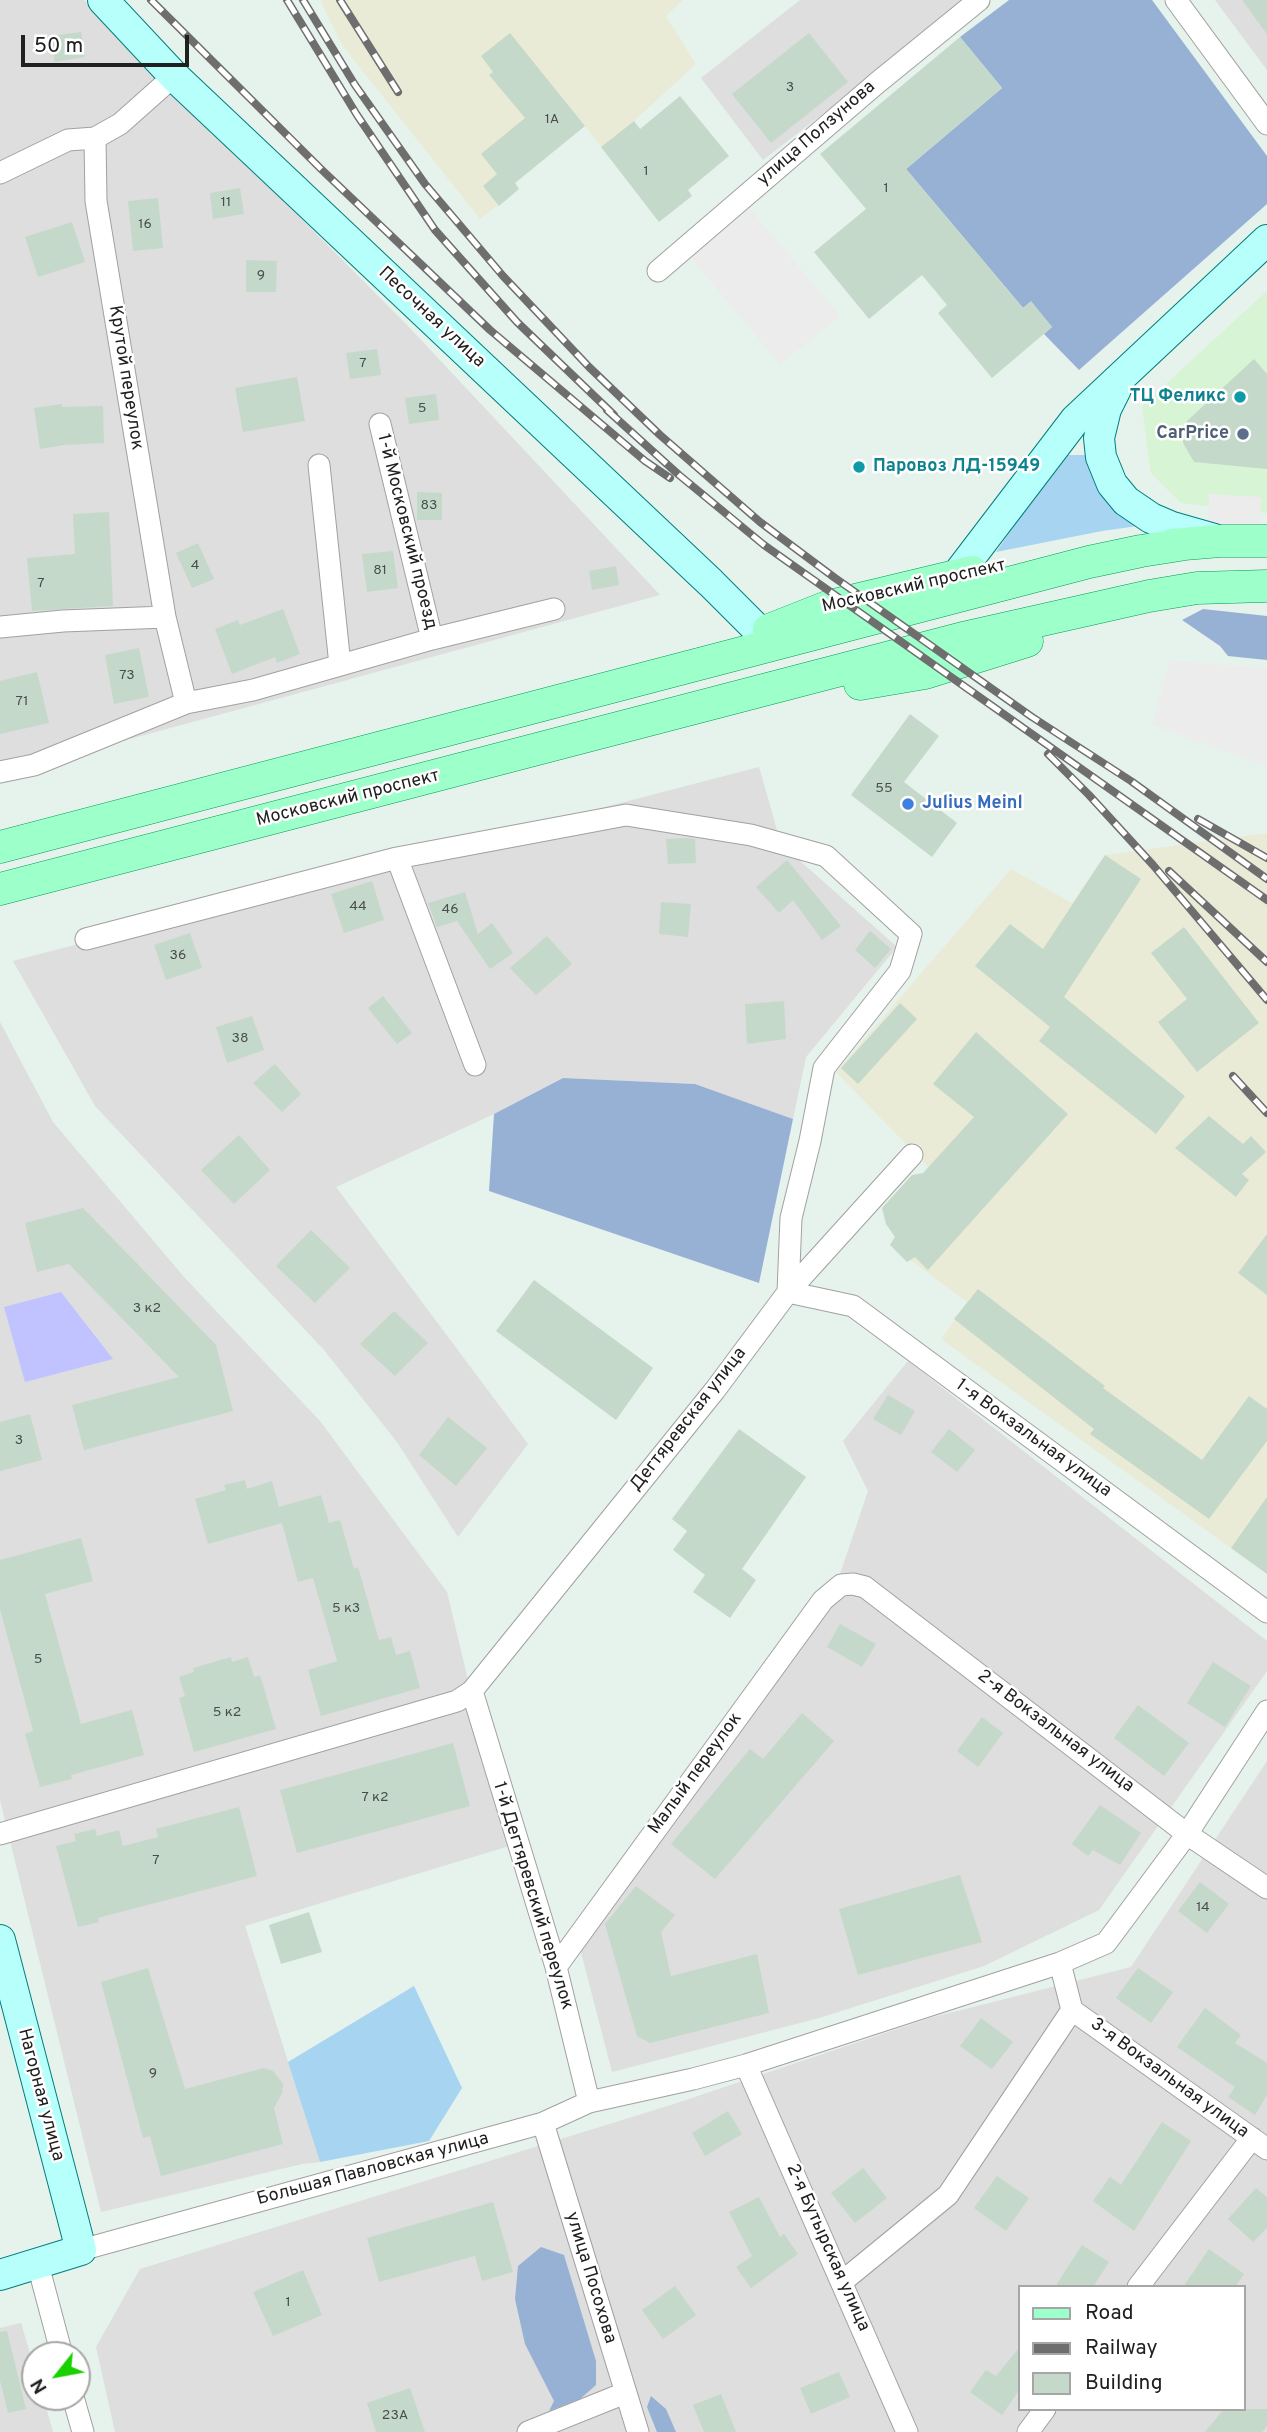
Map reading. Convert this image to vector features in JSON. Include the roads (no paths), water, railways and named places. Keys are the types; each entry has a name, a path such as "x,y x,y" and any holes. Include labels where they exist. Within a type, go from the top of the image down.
{"main road":[{"name":"Песочная улица","path":"103,0 174,76 761,633"},
{"path":"936,603 1063,435 1147,351 1267,240"},
{"path":"1147,351 1124,378 1105,409 1099,438 1101,457 1107,475 1126,501 1151,518 1206,542"},
{"name":"Московский проспект","path":"648,678 830,606 956,576 1073,552 1206,542 1267,541"},
{"name":"Московский проспект","path":"0,847 1115,556 1206,542"},
{"name":"Московский проспект","path":"0,889 696,709 925,673 989,654 1121,606 1173,592 1223,586 1267,586"},
{"name":"Нагорная улица","path":"0,1940 81,2250"},
{"name":"Большая Павловская улица","path":"0,2275 81,2250"}],"street":[{"name":"улица Ползунова","path":"658,271 877,83 979,0"},
{"path":"1176,0 1267,124"},
{"path":"0,173 68,140 95,138 120,124 174,76"},
{"name":"Крутой переулок","path":"95,138 96,201 165,617 186,703"},
{"name":"1-й Московский проезд","path":"380,424 432,639"},
{"path":"319,465 340,665"},
{"path":"0,772 34,765 186,703 253,690 432,639 554,609"},
{"path":"0,627 63,621 165,617"},
{"path":"86,939 397,858 626,815 751,835 826,856 911,934 900,971 824,1068 791,1218 788,1292"},
{"path":"397,858 475,1065"},
{"name":"Дегтяревская улица","path":"472,1691 715,1390 788,1292 912,1155"},
{"name":"1-я Вокзальная улица","path":"788,1292 853,1306 1267,1612"},
{"name":"2-я Вокзальная улица","path":"841,1585 865,1587 1187,1834 1267,1888"},
{"name":"Малый переулок","path":"556,1967 823,1600 841,1585"},
{"path":"0,1835 457,1701 472,1691"},
{"name":"1-й Дегтяревский переулок","path":"472,1691 556,1967 589,2102"},
{"name":"Большая Павловская улица","path":"81,2250 543,2123 589,2102 746,2065 1060,1963 1106,1943 1187,1834 1267,1711"},
{"path":"843,2281 948,2195 1072,2010 1060,1963"},
{"name":"3-я Вокзальная улица","path":"1072,2010 1259,2144"},
{"name":"2-я Бутырская улица","path":"746,2065 907,2432"},
{"name":"улица Посохова","path":"543,2123 638,2432"},
{"path":"1140,2285 1259,2144"},
{"path":"38,2265 58,2341"},
{"path":"528,2432 625,2393"},
{"path":"77,2411 83,2432"},
{"path":"1028,2432 1044,2411"}],"railway":[{"path":"151,0 321,169 490,330 645,461 670,478"},
{"path":"287,0 357,115 435,230 517,322 614,415"},
{"path":"303,0 355,85 425,184 503,276 589,367 660,435 760,522 835,578 1032,717 1131,781 1267,879"},
{"path":"340,0 398,92"},
{"path":"607,410 679,475 764,545 1267,900"},
{"path":"1048,754 1153,865 1267,1000"},
{"path":"1198,819 1267,858"},
{"path":"1169,871 1267,962"},
{"path":"1233,1076 1267,1113"}],"place":[{"name":"ТЦ Феликс","path":"1240,397"},
{"name":"CarPrice","path":"1243,434"},
{"name":"Паровоз ЛД-15949","path":"859,467"},
{"name":"Julius Meinl","path":"908,804"}]}
